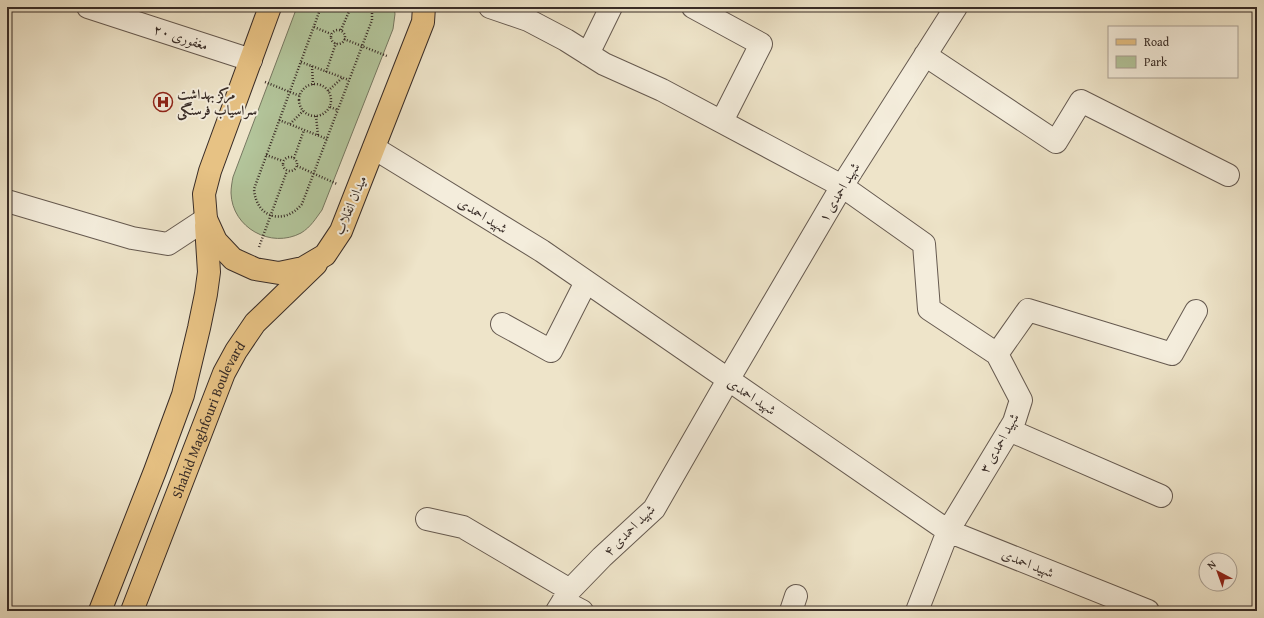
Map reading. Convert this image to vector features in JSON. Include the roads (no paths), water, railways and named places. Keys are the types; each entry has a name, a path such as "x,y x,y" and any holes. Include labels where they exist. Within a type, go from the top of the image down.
{"main road":[{"name":"میدان انقلاب","path":"270,7 210,171 204,194 206,219 216,241 233,259 255,269 279,273 303,268 325,255 341,231 423,22 424,7"},
{"name":"Shahid Maghfouri Boulevard","path":"100,611 183,395 199,328 209,272 206,219"},
{"name":"Shahid Maghfouri Boulevard","path":"132,611 224,373 236,351 255,323 325,255"}],"street":[{"name":"مغفوری ۲۰","path":"88,7 251,60"},
{"path":"490,7 528,20 566,40 604,64 662,90 842,186 924,244 929,309 997,354 1028,310 1172,354 1196,311"},
{"path":"588,54 611,7"},
{"path":"693,7 761,44 722,121"},
{"name":"شهید احمدی ۱","path":"728,380 842,186 956,7"},
{"path":"925,55 1056,142 1081,101 1228,175"},
{"name":"شهید احمدی","path":"374,148 542,251 948,530 1148,611"},
{"path":"7,201 132,238 168,244 206,219"},
{"path":"502,324 551,351 586,282"},
{"name":"شهید احمدی ۳","path":"917,611 948,530 1014,422 1021,400 997,354"},
{"name":"شهید احمدی ۴","path":"563,601 602,557 654,509 728,380"},
{"path":"1009,430 1161,496"},
{"path":"427,519 463,527 563,601 582,611"}],"place":[{"name":"مرکز بهداشت سراسیاب فرسنگی","path":"163,102"}]}
